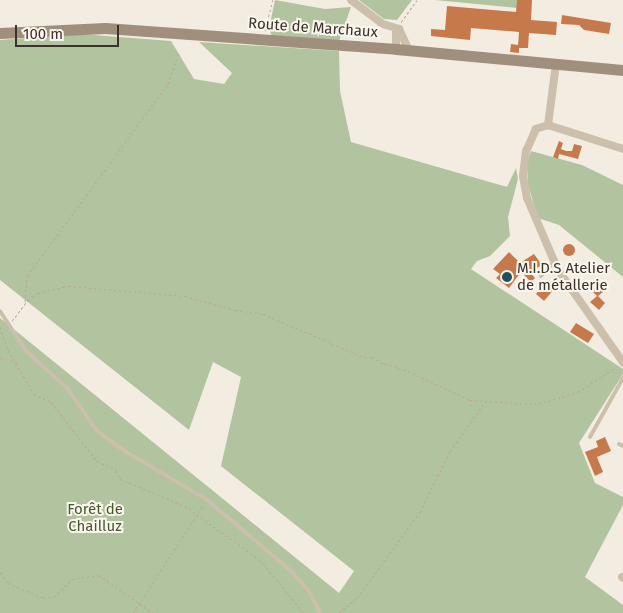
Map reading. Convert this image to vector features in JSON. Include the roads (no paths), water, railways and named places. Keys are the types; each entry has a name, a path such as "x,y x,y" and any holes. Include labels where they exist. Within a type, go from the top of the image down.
{"main road":[{"name":"Route de Marchaux","path":"0,33 77,27 409,50 623,70"}],"street":[{"path":"351,0 383,24 402,33 409,50"},
{"path":"396,29 396,49"},
{"path":"548,125 556,64"},
{"path":"623,149 548,125 536,130 529,142 523,165 524,185 534,217 554,262 578,301 623,361"}],"lane":[{"path":"541,276 554,262"},
{"path":"0,311 26,351 67,388 97,431 123,450 206,499 290,570 309,591 320,613"},
{"path":"590,438 623,378"}],"place":[{"name":"M.I.D.S Atelier de métallerie","path":"507,277"}],"park label":[{"name":"Forêt de Chailluz","path":"95,518"}]}
